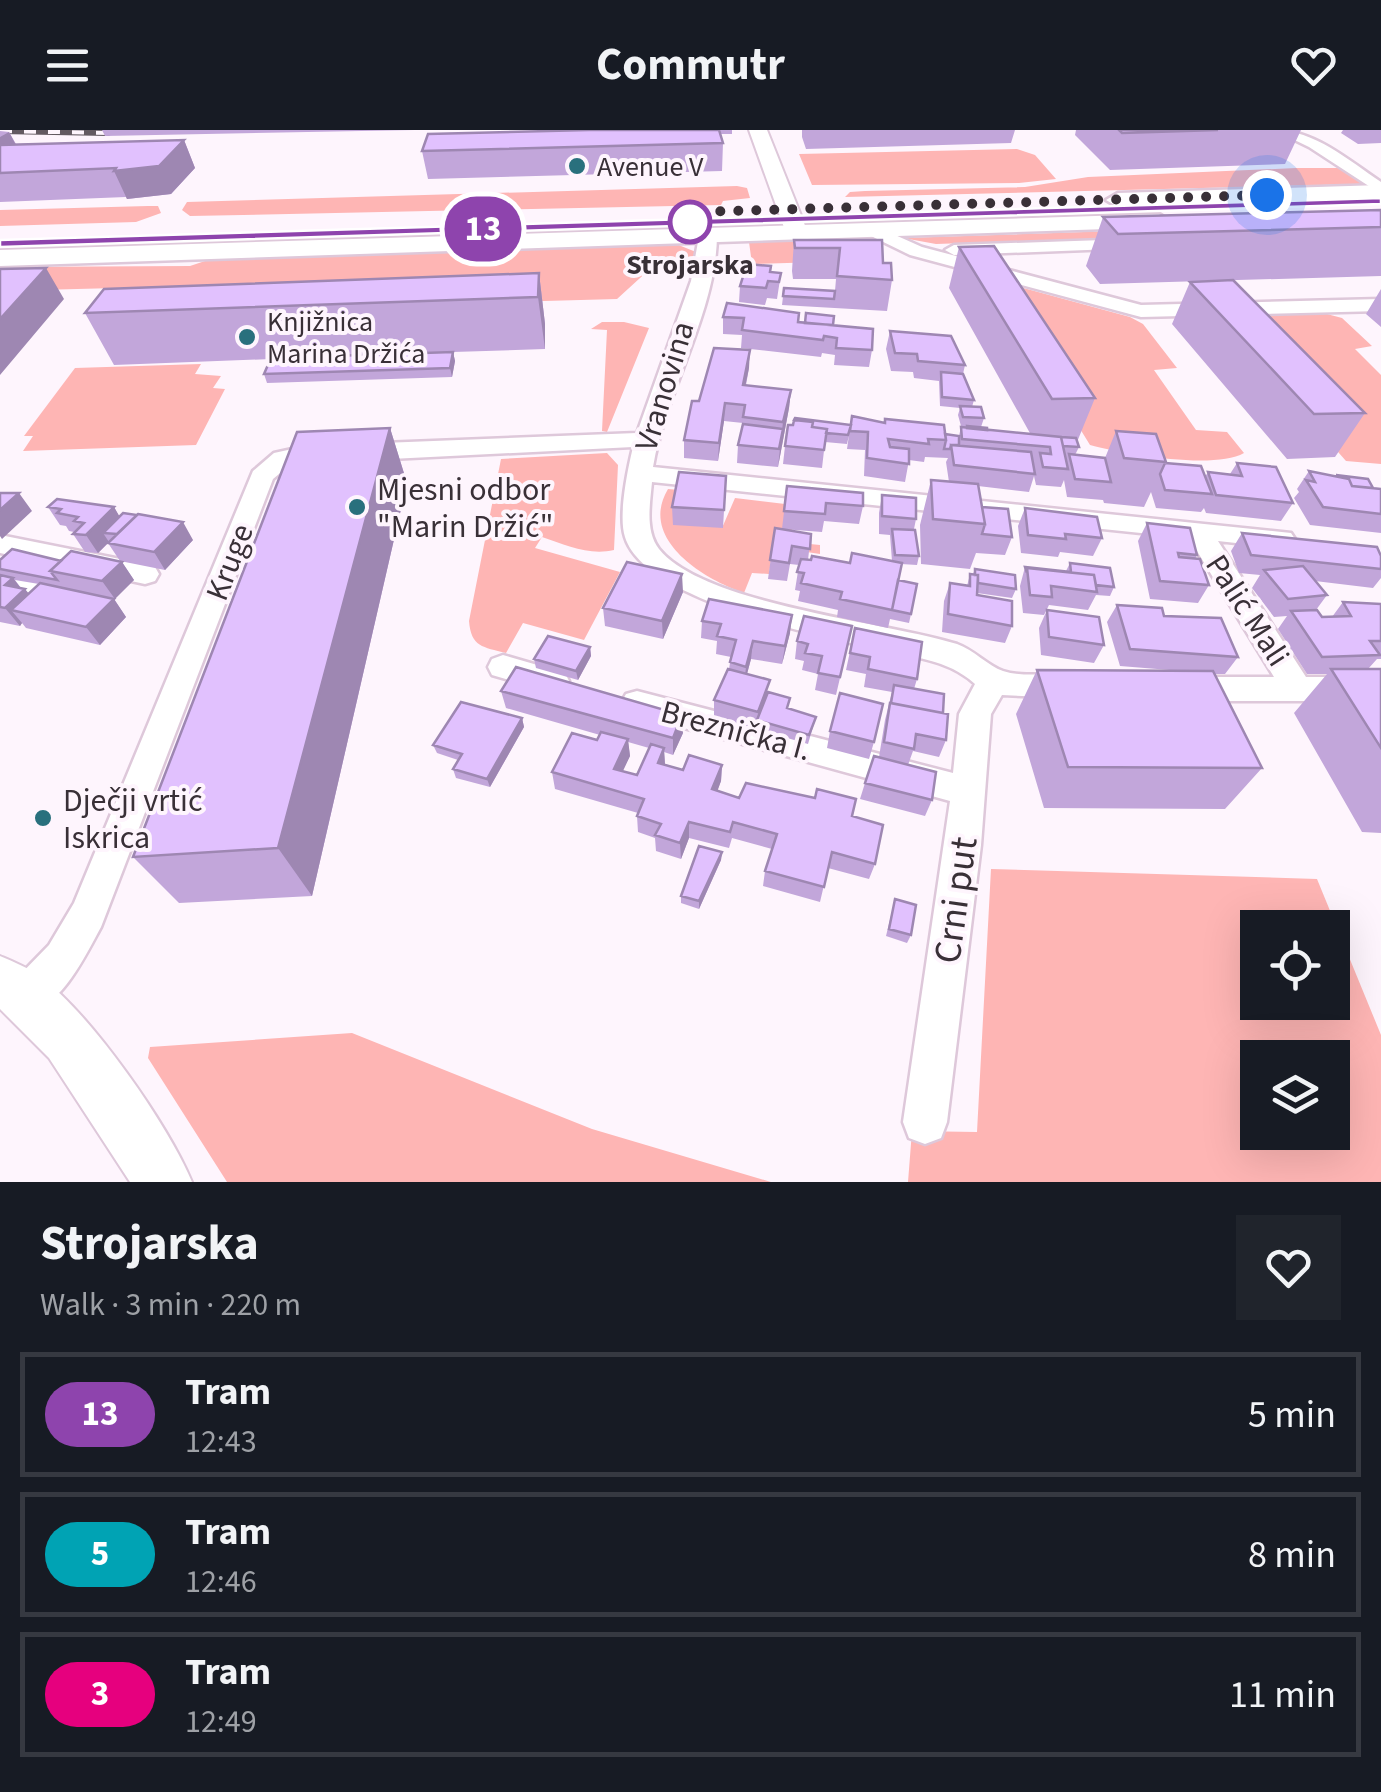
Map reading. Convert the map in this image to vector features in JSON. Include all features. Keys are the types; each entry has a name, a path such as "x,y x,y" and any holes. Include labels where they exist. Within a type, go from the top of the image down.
{"main road":[{"path":"0,233 793,221 1381,190"},
{"path":"0,258 708,236 793,221 875,231 1381,215"}],"street":[{"path":"758,130 793,221"},
{"path":"1281,130 1324,149 1381,190"},
{"path":"875,231 916,251 1141,311 1381,305"},
{"name":"Vranovina","path":"708,236 703,268 644,440 638,473 638,538 646,554 660,566 736,602 952,654 978,668 995,684"},
{"path":"916,251 1146,244"},
{"name":"Kruge","path":"164,1182 62,1035 14,989 62,959 88,914 262,476 275,463 306,452 644,440"},
{"path":"638,473 1315,542"},
{"name":"Palić Mali","path":"1197,530 1299,691"},
{"path":"0,544 146,574"},
{"path":"0,584 103,604"},
{"name":"Breznička I.","path":"504,667 968,791"},
{"path":"995,684 1090,686"},
{"name":"Crni put","path":"925,1122 975,714 983,696 995,684"},
{"path":"1148,688 1381,690"}],"shaded area":[{"path":"1017,149 1035,155 1056,179 1019,183 812,185 799,154"},
{"path":"1343,168 1362,184 845,197 850,192 865,191 1025,187 1088,177"},
{"path":"747,188 750,198 723,201 721,205 190,216 182,210 187,202"},
{"path":"158,206 161,213 136,222 0,226 0,210"},
{"path":"1381,222 1381,229 936,244 903,238"},
{"path":"846,239 854,261 752,264 749,242"},
{"path":"676,244 696,252 694,266 651,268 617,299 180,311 193,286 0,291 0,267 190,266 211,259"},
{"path":"987,278 1130,317 1143,324 1177,368 1154,370 1196,430 1227,432 1244,453 1230,458 1191,460 1090,445"},
{"path":"1323,313 1342,318 1372,346 1355,349 1381,375 1381,464 1346,461 1220,318"},
{"path":"602,322 649,328 607,432 602,431 607,330 591,329"},
{"path":"201,364 195,374 221,376 213,388 225,389 196,445 23,451 33,436 24,436 75,368"},
{"path":"607,453 618,465 614,550 587,551 542,537 535,548 620,572 584,640 523,623 506,653 480,645 472,636 469,621 501,459"},
{"path":"668,489 679,490 722,528 735,498 785,504 792,529 790,542 820,545 820,554 773,547 769,574 752,573 744,593 728,587 694,567 668,540 661,524 661,507"},
{"path":"991,869 1317,879 1330,910 1240,910 1240,1020 1350,1020 1350,959 1381,1035 1381,1182 908,1182 912,1131 977,1132"},
{"path":"352,1033 592,1129 771,1182 227,1182 148,1058 150,1047"}],"building":[{"path":"719,130 723,143 422,151 428,134"},
{"path":"1119,130 1218,130 1122,133"},
{"path":"184,140 159,166 114,171 116,168 0,173 0,145"},
{"path":"1381,210 1381,227 1118,234 1103,217"},
{"path":"794,240 882,240 883,263 891,263 892,280 837,276 840,248 795,248"},
{"path":"994,246 1095,398 1052,399 959,247"},
{"path":"747,264 771,266 770,272 781,273 779,282 768,281 766,288 740,286"},
{"path":"46,268 0,319 0,269"},
{"path":"539,273 538,297 85,313 104,289"},
{"path":"1233,280 1365,413 1314,414 1190,282"},
{"path":"784,288 835,291 834,299 783,296"},
{"path":"727,303 799,313 798,322 873,329 872,350 836,348 837,338 824,336 823,340 742,330 744,318 723,317"},
{"path":"806,313 834,316 833,325 805,323"},
{"path":"890,331 951,336 965,365 918,361 917,354 895,353"},
{"path":"714,348 750,350 743,385 791,390 783,422 743,417 745,405 725,403 719,443 684,440 692,401 699,401"},
{"path":"453,352 450,368 264,374 271,358"},
{"path":"941,372 963,374 974,400 942,397"},
{"path":"960,406 981,407 984,418 963,417"},
{"path":"852,416 885,423 885,419 944,425 946,440 928,439 929,444 888,439 890,447 909,449 909,464 867,458 868,432 850,431"},
{"path":"795,418 851,425 848,435 826,433 827,429 812,427 813,422"},
{"path":"794,420 813,422 812,427 827,429 824,450 785,446 788,425 793,425"},
{"path":"743,424 783,429 779,449 738,445"},
{"path":"961,427 1061,437 1068,469 1043,467 1040,453 1051,454 1050,447 962,439"},
{"path":"390,428 278,848 133,857 297,432"},
{"path":"1116,431 1156,434 1166,462 1124,458"},
{"path":"945,434 959,436 959,445 944,449"},
{"path":"1061,437 1076,438 1079,447 1063,446"},
{"path":"951,445 1031,452 1035,474 954,465"},
{"path":"1069,454 1105,458 1111,482 1075,479"},
{"path":"1165,463 1201,466 1212,494 1165,490 1160,474"},
{"path":"1237,463 1276,467 1293,503 1216,495 1208,472 1242,476"},
{"path":"1309,471 1349,479 1352,486 1381,489 1381,514 1323,507 1306,480 1315,482"},
{"path":"679,472 726,476 724,510 672,507"},
{"path":"1336,475 1368,479 1373,488 1352,486 1349,479"},
{"path":"931,480 978,484 985,524 933,519"},
{"path":"787,486 863,493 863,506 826,503 825,514 784,511"},
{"path":"0,493 19,493 0,510"},
{"path":"882,495 916,498 916,519 882,516"},
{"path":"57,499 114,507 86,535 73,534 84,523 74,521 78,517 57,513 61,509 48,507"},
{"path":"982,507 1008,509 1012,537 982,534"},
{"path":"1025,508 1097,517 1102,538 1028,535"},
{"path":"123,513 137,515 117,534 103,533"},
{"path":"138,514 183,522 154,552 108,543"},
{"path":"1147,523 1190,528 1197,555 1178,553 1179,557 1200,559 1209,585 1160,581"},
{"path":"775,528 811,534 810,549 792,546 789,563 770,560"},
{"path":"892,529 915,530 919,556 895,555"},
{"path":"1242,533 1377,547 1381,569 1251,555"},
{"path":"12,549 61,561 50,571 57,580 0,569 0,560"},
{"path":"71,551 122,562 102,581 50,571"},
{"path":"852,553 902,563 892,610 840,599 842,592 801,583 804,573 797,572 801,559 811,560 812,556 850,563"},
{"path":"627,562 682,574 662,621 603,608"},
{"path":"1070,563 1110,568 1114,587 1096,585 1094,575 1025,567 1071,572"},
{"path":"1303,566 1327,595 1288,599 1264,570"},
{"path":"1027,568 1094,575 1097,592 1051,586 1052,597 1030,595"},
{"path":"975,569 1015,575 1016,589 978,583"},
{"path":"970,574 978,575 977,595 1012,601 1012,626 948,614 950,583 970,586"},
{"path":"0,575 13,578 5,585 25,589 5,608 0,607"},
{"path":"898,580 917,584 911,614 892,610"},
{"path":"40,583 114,599 86,627 11,610"},
{"path":"709,599 792,615 785,646 753,641 746,667 730,662 736,640 717,636 721,624 702,621"},
{"path":"1343,602 1381,604 1381,641 1370,641 1380,655 1322,657 1291,611 1317,610 1322,617 1351,616"},
{"path":"1117,605 1162,608 1164,616 1221,618 1238,657 1130,649"},
{"path":"1047,610 1099,617 1104,645 1049,637"},
{"path":"804,616 852,626 840,677 818,673 822,656 805,653 808,644 797,641"},
{"path":"855,628 922,642 917,679 868,669 870,657 850,653"},
{"path":"548,636 590,647 576,671 534,659"},
{"path":"516,667 682,715 673,738 501,691"},
{"path":"728,669 770,680 758,712 714,700"},
{"path":"1331,669 1381,669 1381,748"},
{"path":"1037,670 1213,671 1262,768 1068,767"},
{"path":"894,685 944,694 943,713 891,703"},
{"path":"768,692 790,698 787,708 816,717 809,735 757,720"},
{"path":"840,693 883,704 874,742 830,731"},
{"path":"461,702 522,718 487,779 453,769 462,754 433,745"},
{"path":"890,703 948,714 946,740 916,734 914,749 884,742"},
{"path":"601,732 628,739 614,769 637,775 651,744 664,748 658,763 683,770 689,755 722,765 712,789 739,798 746,783 815,798 817,789 856,799 852,816 883,825 875,864 832,852 824,887 765,871 777,834 733,822 730,832 689,822 680,843 655,835 661,824 637,816 644,799 552,772 572,733 597,740"},
{"path":"874,756 936,772 932,800 865,783"},
{"path":"699,846 722,852 699,901 681,896"},
{"path":"895,899 916,905 911,935 889,929"}],"tram line":[{"path":"0,243 1381,201"},
{"name":"13","path":"0,244 1381,201"}],"railway":[{"path":"0,131 108,133"}],"place":[{"name":"Avenue V","path":"577,166"},
{"name":"Strojarska","path":"690,222"},
{"name":"Knjižnica Marina Držića","path":"247,337"},
{"name":"Mjesni odbor \"Marin Držić\"","path":"357,507"},
{"name":"Dječji vrtić Iskrica","path":"43,818"}],"route":[{"path":"690,222 696,212 1267,195"}]}
